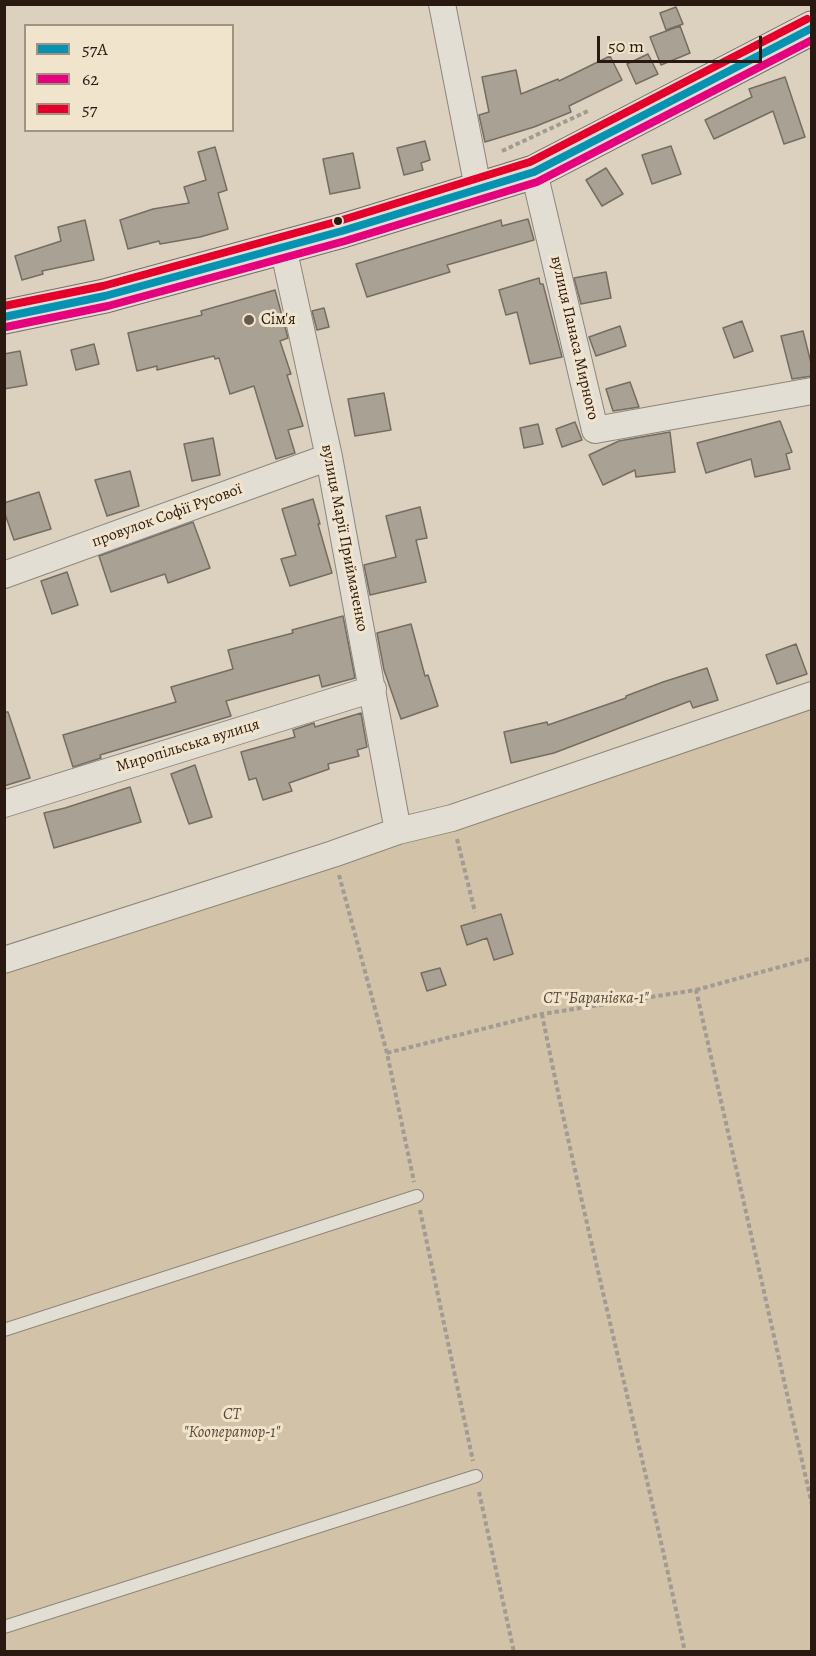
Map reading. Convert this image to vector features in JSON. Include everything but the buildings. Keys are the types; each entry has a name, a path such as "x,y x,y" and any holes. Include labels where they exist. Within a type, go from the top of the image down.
{"main road":[{"path":"4,317 105,296 342,231 476,176 534,172 812,28"}],"street":[{"path":"442,4 476,176"},
{"name":"вулиця Панаса Мирного","path":"534,172 595,430 812,391"},
{"name":"вулиця Марії Приймаченко","path":"283,247 329,457 398,831"},
{"name":"провулок Софії Русової","path":"4,574 329,457"},
{"name":"Миропільська вулиця","path":"4,804 373,690"},
{"path":"4,960 398,831 452,818 812,695"}],"lane":[{"path":"4,1330 417,1196"},
{"path":"4,1627 476,1476"}],"path":[{"path":"476,176 590,110"},
{"path":"452,818 475,912"},
{"path":"333,854 387,1053 514,1652"},
{"path":"387,1053 542,1014 696,990 812,958"},
{"path":"696,990 812,1506"},
{"path":"542,1014 566,1134 685,1652"}],"green space":[{"name":"СТ \"Баранівка-1\"","path":"811,695 811,1651 5,1651 4,960"}],"transit line":[{"name":"57","path":"4,306 103,286 339,221 530,162 807,19"},
{"name":"57А","path":"4,317 105,296 342,231 534,172 812,28"},
{"name":"62","path":"6,327 108,306 345,241 537,182 812,40"}],"place":[{"name":"Сім'я","path":"249,320"}],"park label":[{"name":"СТ \"Кооператор-1\"","path":"232,1424"}]}
